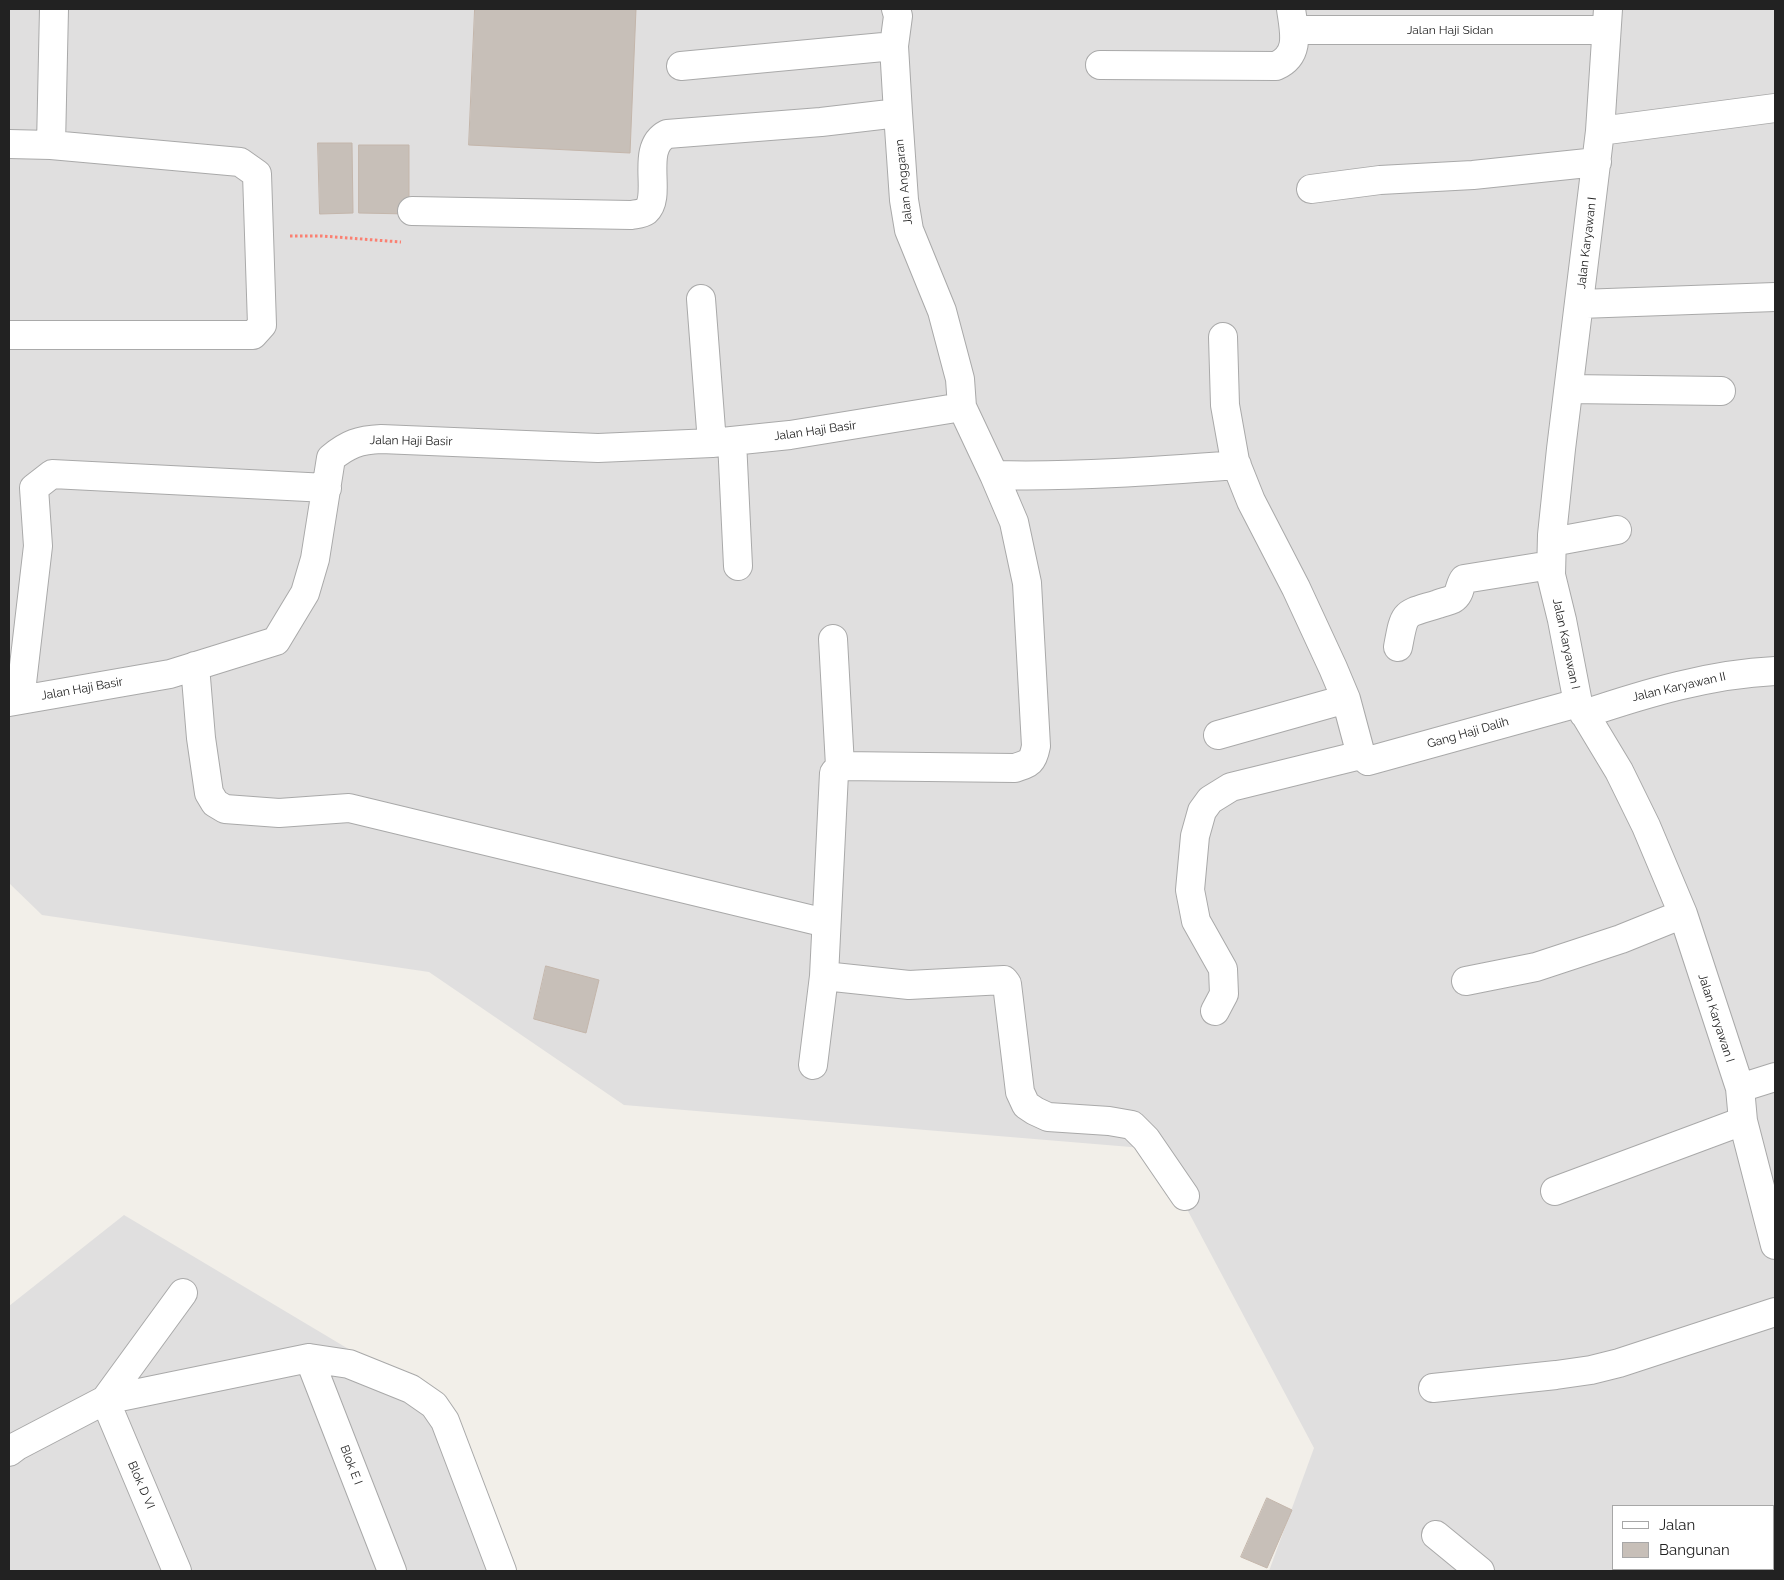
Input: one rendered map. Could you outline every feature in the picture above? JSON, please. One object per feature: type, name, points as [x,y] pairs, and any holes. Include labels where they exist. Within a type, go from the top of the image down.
[{"type":"street","points":[[51,145],[54,9]]},
{"type":"street","name":"Jalan Anggaran","points":[[896,9],[898,16],[894,46],[904,200],[909,230],[942,310],[960,379],[962,407]]},
{"type":"street","name":"Jalan Haji Sidan","points":[[1293,20],[1607,19]]},
{"type":"street","name":"Jalan Karyawan I","points":[[1607,19],[1597,162],[1561,450],[1551,576],[1581,709],[1619,771],[1642,818],[1683,914],[1740,1088],[1743,1121],[1770,1202],[1775,1245]]},
{"type":"street","points":[[1100,65],[1276,66],[1284,62],[1293,50],[1293,20]]},
{"type":"street","points":[[681,66],[894,46]]},
{"type":"street","points":[[1600,131],[1775,108]]},
{"type":"street","points":[[412,211],[631,215],[644,212],[651,205],[654,148],[658,138],[667,134],[821,122],[898,113]]},
{"type":"street","points":[[9,144],[51,145],[240,162],[257,174],[262,325],[253,334],[9,335]]},
{"type":"street","points":[[1311,189],[1380,180],[1472,175],[1597,162]]},
{"type":"street","points":[[1580,304],[1775,297]]},
{"type":"street","points":[[701,299],[738,566]]},
{"type":"street","points":[[1216,1011],[1224,994],[1223,969],[1196,921],[1190,890],[1194,836],[1202,811],[1210,800],[1231,787],[1361,755],[1346,699],[1333,668],[1296,588],[1250,501],[1237,465],[1225,405],[1222,337]]},
{"type":"street","points":[[1569,389],[1721,391]]},
{"type":"street","points":[[840,766],[1016,768],[1026,764],[1033,758],[1036,746],[1027,583],[1014,522],[962,407]]},
{"type":"street","name":"Jalan Haji Basir","points":[[14,701],[170,674],[274,643],[278,640],[305,593],[315,559],[331,458],[342,448],[362,440],[381,439],[598,448],[722,442],[790,436],[962,407]]},
{"type":"street","points":[[994,475],[1038,476],[1123,473],[1237,465]]},
{"type":"street","points":[[14,701],[38,546],[34,488],[52,474],[327,488]]},
{"type":"street","points":[[1398,647],[1404,620],[1409,613],[1453,599],[1459,592],[1460,584],[1464,579],[1552,553],[1617,530]]},
{"type":"street","points":[[813,1066],[824,976],[834,773],[840,766],[833,639]]},
{"type":"street","points":[[195,666],[201,738],[209,793],[215,803],[225,809],[279,814],[349,808],[826,922]]},
{"type":"street","name":"Jalan Karyawan II","points":[[1581,709],[1721,676],[1775,671]]},
{"type":"street","points":[[1218,735],[1346,699]]},
{"type":"street","name":"Gang Haji Dalih","points":[[1361,755],[1368,761],[1581,709]]},
{"type":"street","points":[[1466,981],[1536,967],[1622,939],[1683,914]]},
{"type":"street","points":[[824,976],[909,985],[1004,980],[1007,984],[1020,1092],[1026,1105],[1035,1112],[1048,1117],[1109,1121],[1132,1125],[1146,1139],[1185,1196]]},
{"type":"street","points":[[1740,1088],[1775,1077]]},
{"type":"street","points":[[1555,1191],[1743,1121]]},
{"type":"street","points":[[105,1400],[183,1293]]},
{"type":"street","points":[[1433,1388],[1591,1370],[1619,1363],[1775,1312]]},
{"type":"street","points":[[9,1452],[105,1400],[309,1358],[349,1364],[411,1389],[434,1405],[445,1421],[502,1571]]},
{"type":"street","name":"Blok E I","points":[[309,1358],[392,1571]]},
{"type":"street","name":"Blok D VI","points":[[105,1400],[177,1571]]},
{"type":"street","points":[[1436,1535],[1480,1571]]},
{"type":"path","points":[[322,236],[406,243]]},
{"type":"shaded area","points":[[9,9],[1775,9],[1775,1571],[1269,1571],[1314,1448],[1155,1149],[624,1105],[429,972],[42,915],[9,883]]},
{"type":"shaded area","points":[[124,1215],[439,1403],[496,1571],[9,1571],[9,1306]]},
{"type":"building","points":[[475,9],[636,9],[630,153],[469,145]]},
{"type":"building","points":[[318,143],[352,143],[353,213],[320,214]]},
{"type":"building","points":[[359,145],[409,145],[409,214],[359,213]]},
{"type":"building","points":[[546,966],[599,980],[586,1033],[534,1019]]},
{"type":"building","points":[[1267,1498],[1292,1510],[1267,1568],[1241,1557]]}]
